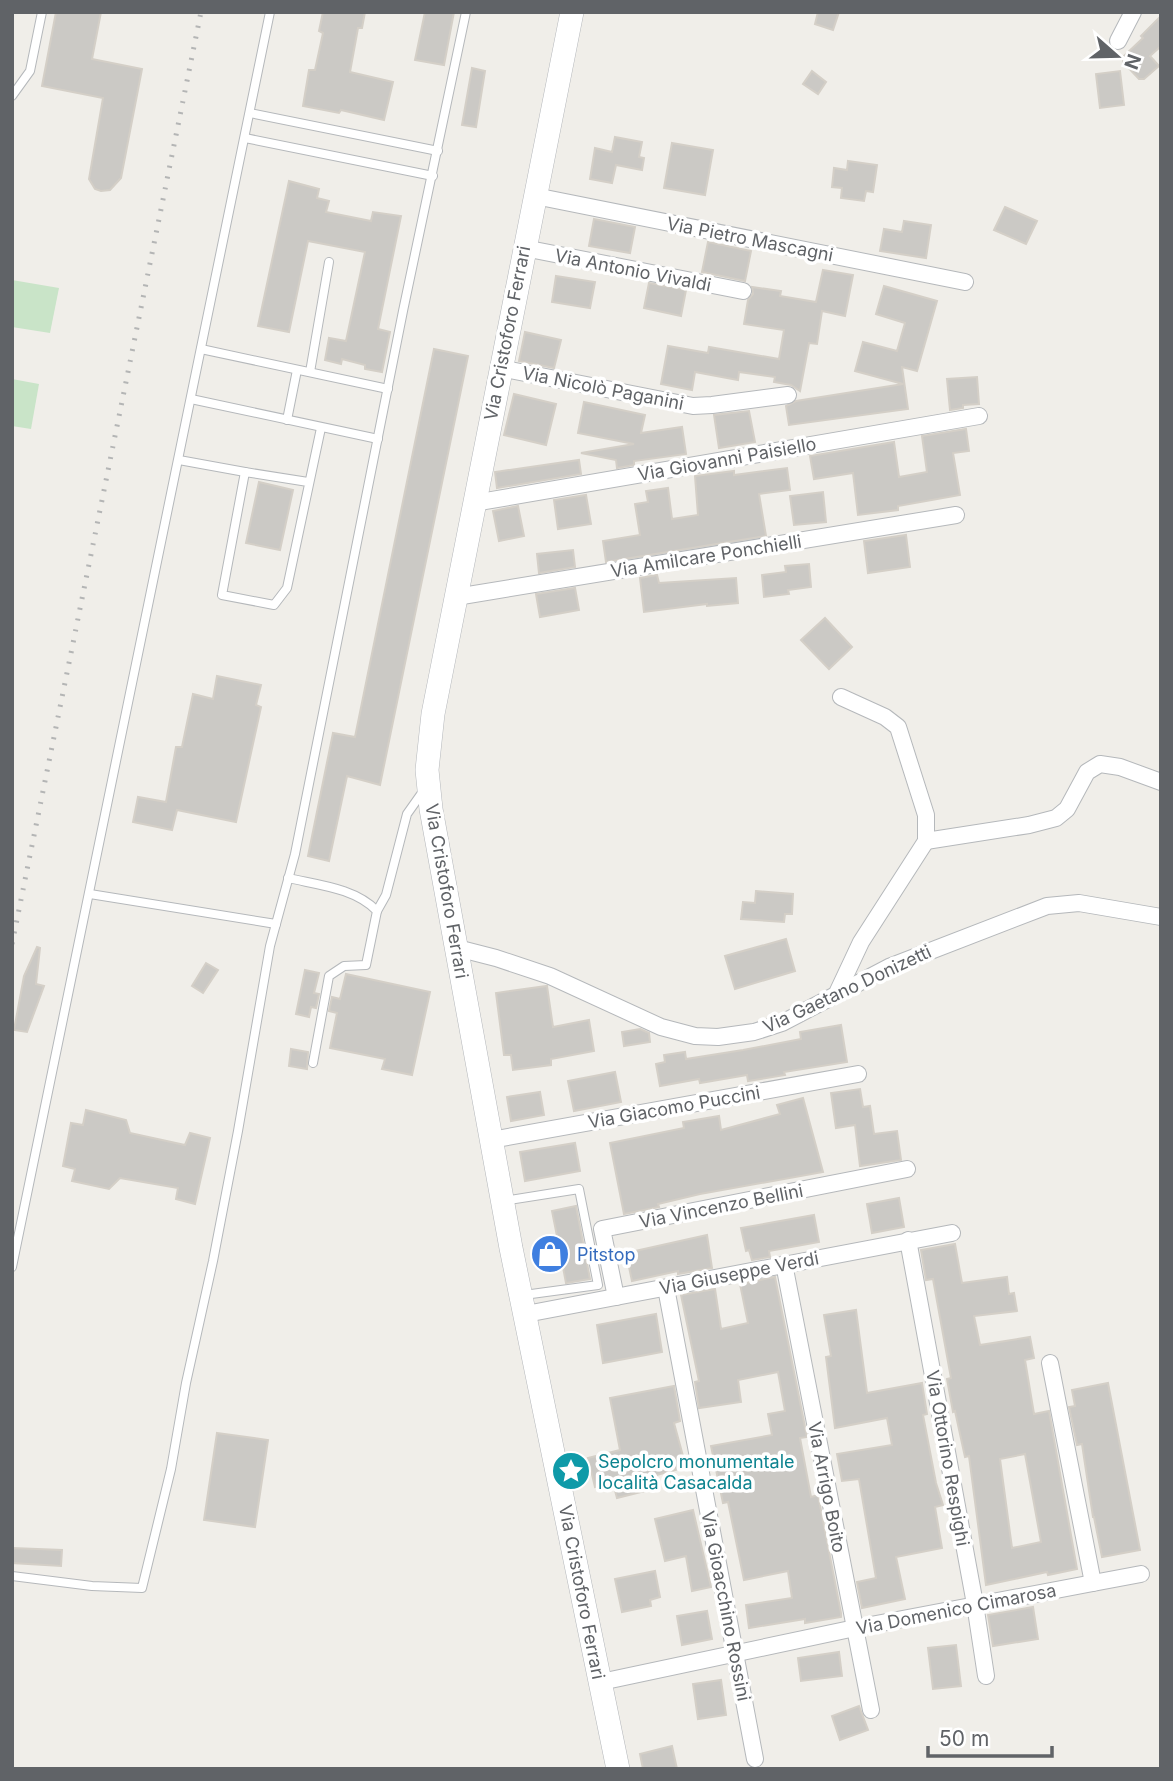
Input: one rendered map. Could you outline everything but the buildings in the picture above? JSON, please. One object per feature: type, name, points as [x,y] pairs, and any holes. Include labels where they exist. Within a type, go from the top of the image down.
[{"type":"main road","name":"Via Cristoforo Ferrari","points":[[572,12],[429,736],[428,785],[491,1140],[618,1769]]},
{"type":"street","points":[[1118,41],[1133,12]]},
{"type":"street","name":"Via Pietro Mascagni","points":[[534,196],[965,282]]},
{"type":"street","name":"Via Antonio Vivaldi","points":[[524,248],[743,291]]},
{"type":"street","name":"Via Nicolò Paganini","points":[[500,368],[694,406],[788,395]]},
{"type":"street","name":"Via Giovanni Paisiello","points":[[474,503],[979,416]]},
{"type":"street","name":"Via Amilcare Ponchielli","points":[[456,597],[956,515]]},
{"type":"street","points":[[838,991],[863,938],[926,841],[926,815],[898,727],[885,717],[841,697]]},
{"type":"street","points":[[926,841],[1029,825],[1056,818],[1067,809],[1084,775],[1100,764],[1120,767],[1161,782]]},
{"type":"street","name":"Via Gaetano Donizetti","points":[[457,948],[539,972],[590,993],[644,1021],[695,1036],[733,1036],[790,1019],[838,991],[899,963],[1047,906],[1079,903],[1161,917]]},
{"type":"street","name":"Via Giacomo Puccini","points":[[491,1140],[858,1074]]},
{"type":"street","name":"Via Vincenzo Bellini","points":[[616,1297],[602,1229],[907,1169]]},
{"type":"street","name":"Via Giuseppe Verdi","points":[[523,1305],[616,1297],[952,1233]]},
{"type":"street","name":"Via Ottorino Respighi","points":[[908,1240],[986,1676]]},
{"type":"street","name":"Via Arrigo Boito","points":[[784,1264],[871,1710]]},
{"type":"street","name":"Via Gioacchino Rossini","points":[[666,1288],[755,1759]]},
{"type":"street","points":[[1050,1363],[1093,1583]]},
{"type":"street","name":"Via Domenico Cimarosa","points":[[601,1682],[855,1628],[1141,1574]]},
{"type":"lane","points":[[12,96],[30,71],[42,12]]},
{"type":"lane","points":[[12,1267],[270,12]]},
{"type":"lane","points":[[12,1576],[92,1586],[142,1588],[171,1469],[276,924],[295,854],[466,12]]},
{"type":"lane","points":[[250,113],[438,151]]},
{"type":"lane","points":[[245,138],[433,176]]},
{"type":"lane","points":[[310,372],[329,262]]},
{"type":"lane","points":[[201,349],[388,389]]},
{"type":"lane","points":[[287,419],[297,370]]},
{"type":"lane","points":[[191,399],[378,439]]},
{"type":"lane","points":[[245,472],[222,595],[274,605],[287,588],[321,428]]},
{"type":"lane","points":[[179,460],[308,482]]},
{"type":"lane","points":[[313,1063],[329,976],[344,966],[366,965],[377,911],[386,895],[407,814],[428,785]]},
{"type":"lane","points":[[288,878],[332,888],[366,900],[377,911]]},
{"type":"lane","points":[[90,894],[276,924]]},
{"type":"lane","points":[[503,1201],[579,1189],[598,1285],[523,1305]]},
{"type":"green space","points":[[12,280],[59,288],[50,333],[12,327]]},
{"type":"green space","points":[[12,379],[39,384],[31,429],[12,426]]},
{"type":"railway","points":[[12,944],[201,12]]},
{"type":"place","name":"Pitstop","points":[[550,1254]]},
{"type":"place","name":"Sepolcro monumentale località Casacalda","points":[[571,1471]]}]
